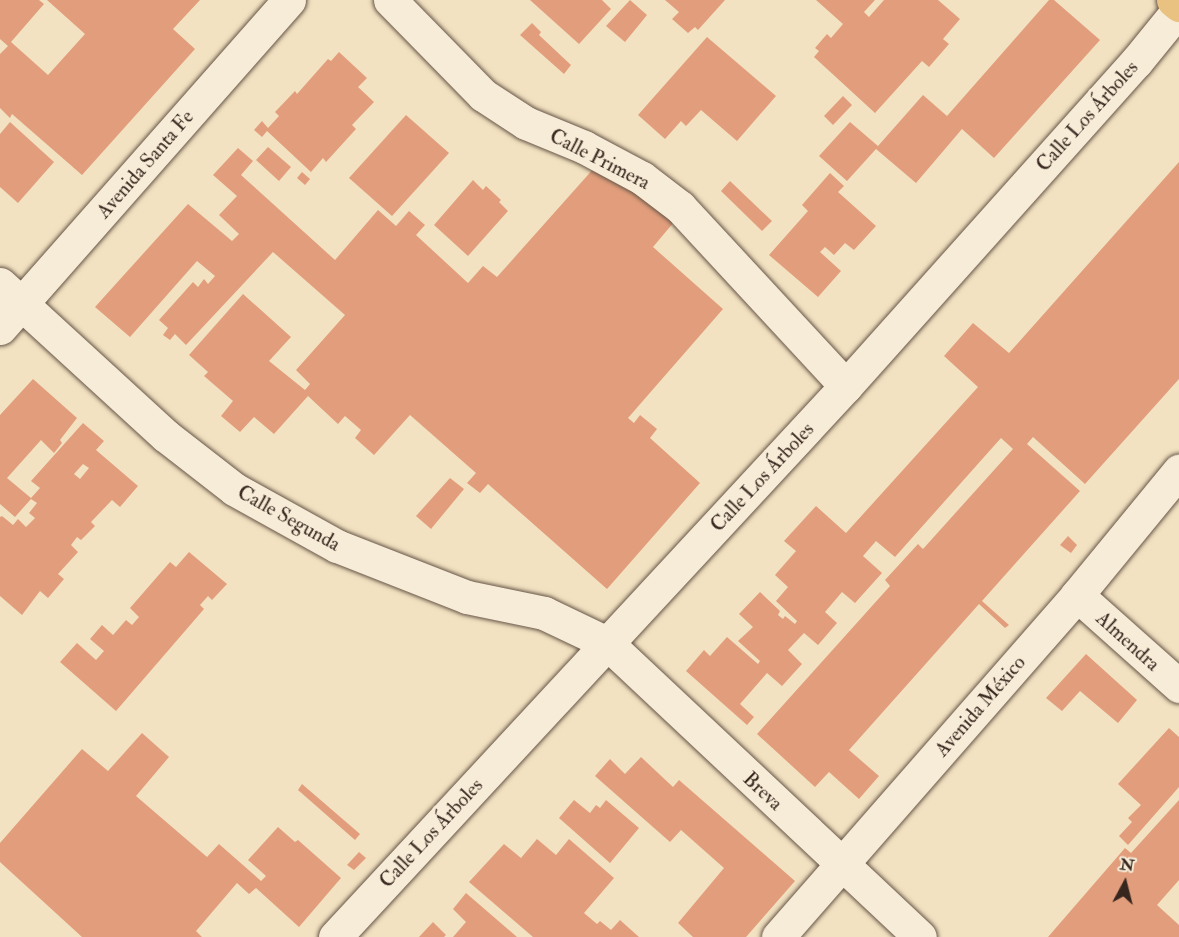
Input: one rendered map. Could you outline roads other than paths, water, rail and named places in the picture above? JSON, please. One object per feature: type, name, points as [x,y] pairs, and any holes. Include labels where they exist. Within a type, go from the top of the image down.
[{"type":"main road","points":[[1173,0],[1179,7]]},
{"type":"street","name":"Avenida Santa Fe","points":[[0,328],[11,294],[289,0]]},
{"type":"street","name":"Calle Primera","points":[[390,0],[483,95],[526,123],[584,147],[642,177],[681,207],[846,386]]},
{"type":"street","name":"Calle Los Árboles","points":[[335,937],[846,386],[1136,62],[1179,7]]},
{"type":"street","name":"Calle Segunda","points":[[11,294],[166,436],[234,489],[337,546],[467,597],[544,612],[607,643]]},
{"type":"street","name":"Avenida México","points":[[778,937],[1077,596],[1179,471]]},
{"type":"street","name":"Almendra","points":[[1077,596],[1179,686]]},
{"type":"street","name":"Breva","points":[[607,643],[840,865],[920,937]]}]
